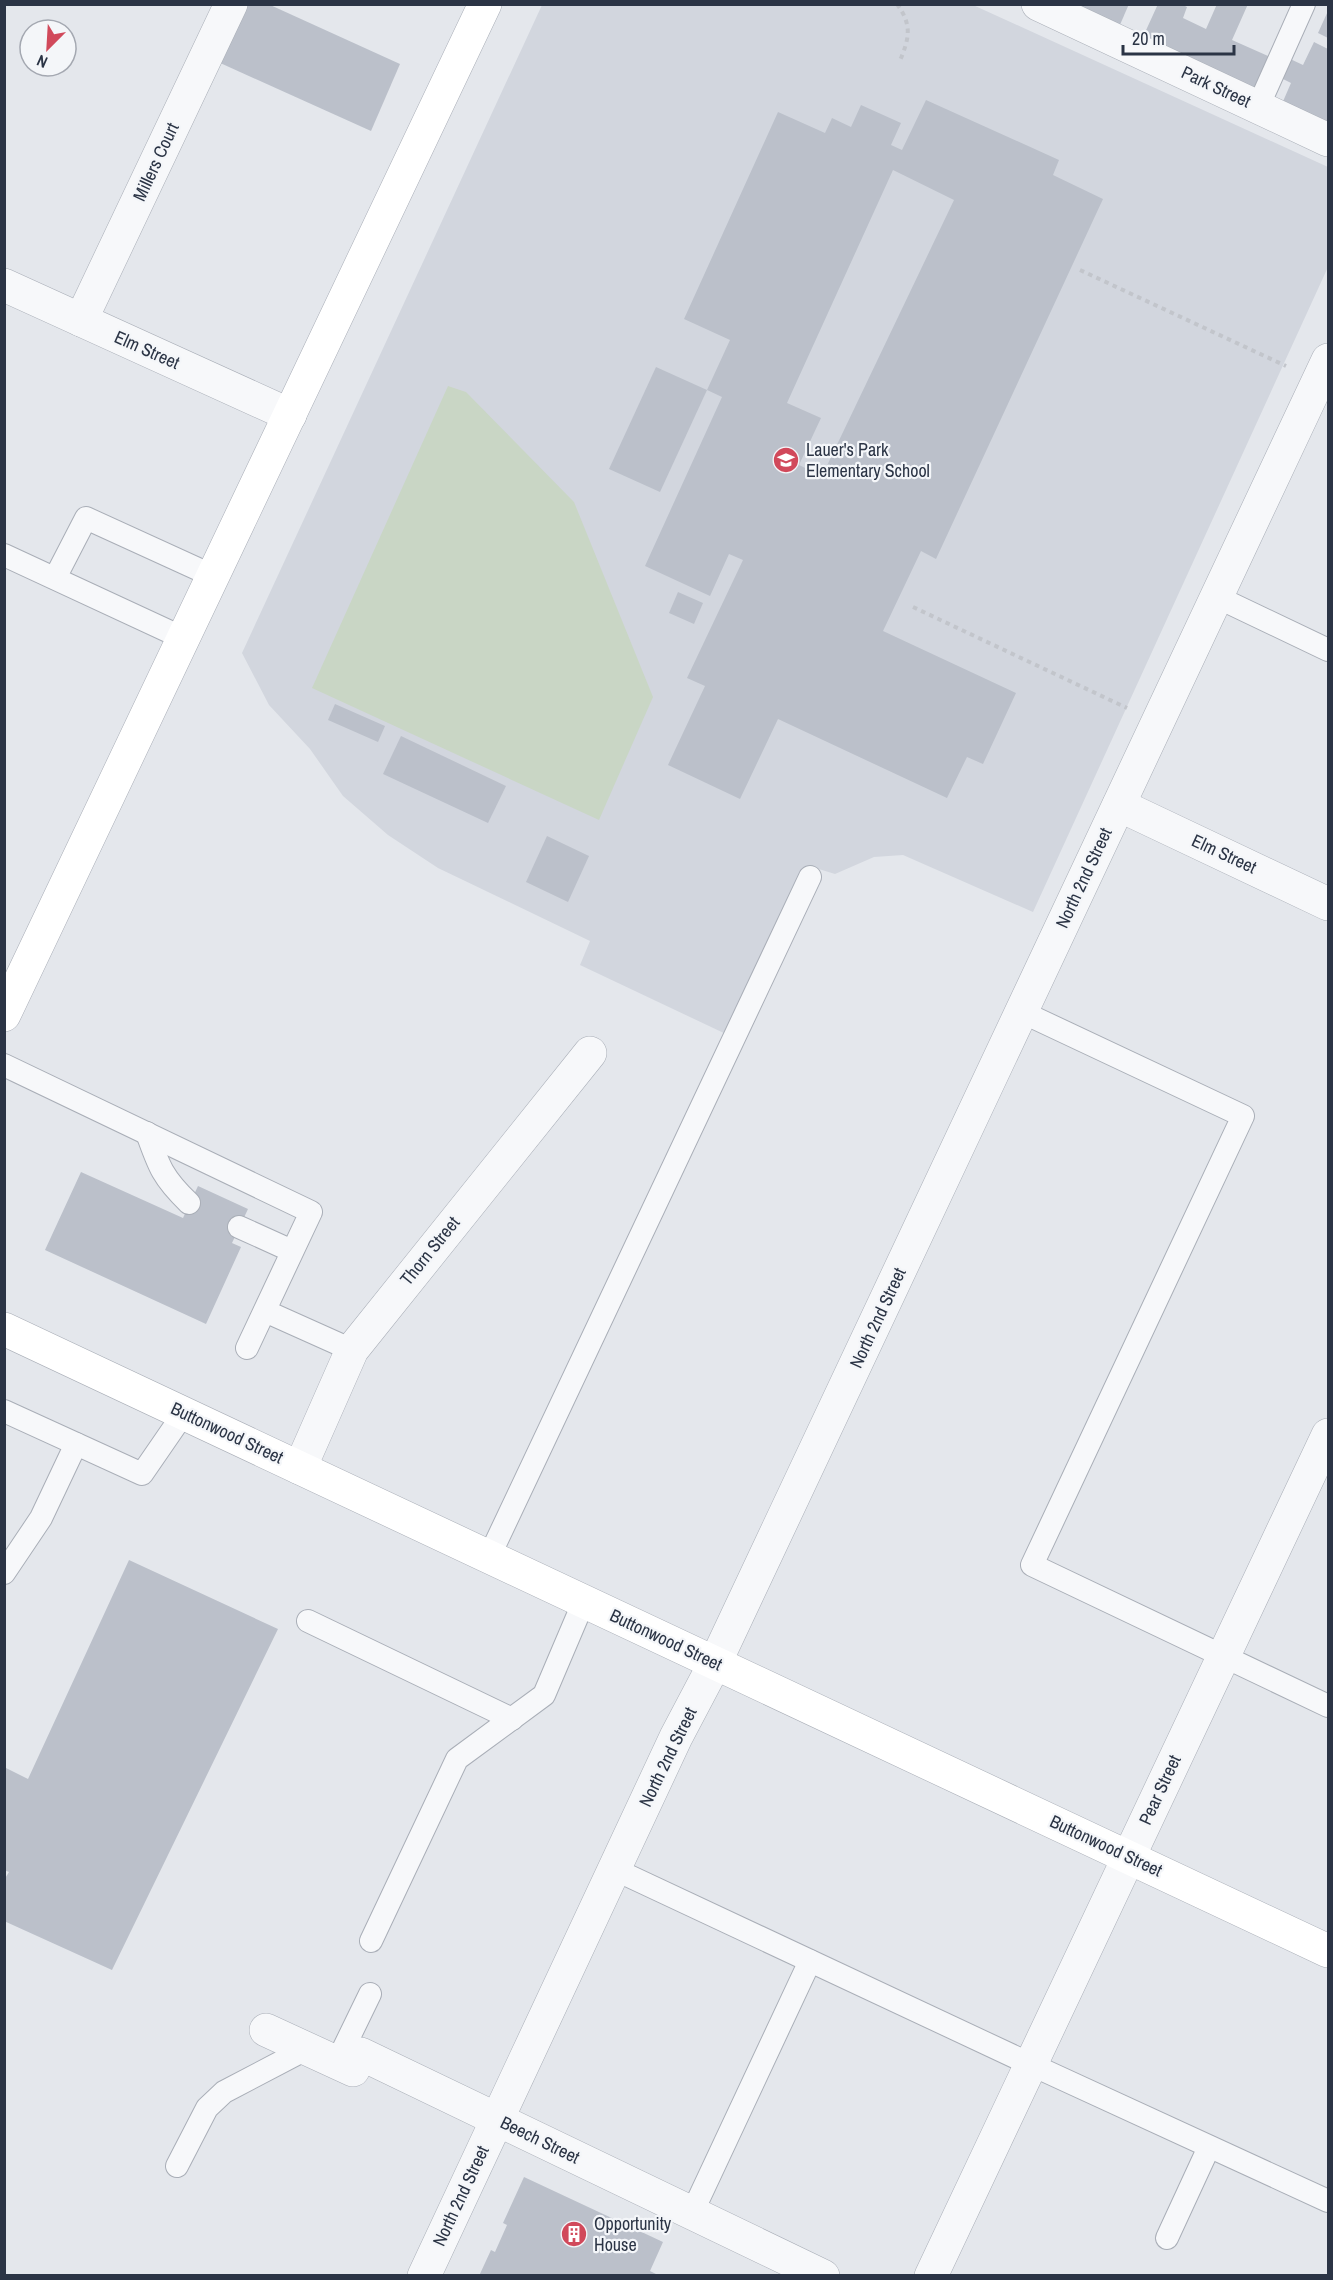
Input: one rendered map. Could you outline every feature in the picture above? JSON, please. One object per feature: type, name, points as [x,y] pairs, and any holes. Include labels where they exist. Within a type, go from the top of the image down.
[{"type":"street","name":"Millers Court","points":[[81,320],[231,4]]},
{"type":"street","points":[[4,1015],[485,4]]},
{"type":"street","name":"Park Street","points":[[1038,4],[1329,140]]},
{"type":"street","name":"Elm Street","points":[[4,285],[290,415]]},
{"type":"street","name":"North 2nd Street","points":[[424,2276],[676,1737],[715,1663],[1329,360]]},
{"type":"street","name":"Elm Street","points":[[1119,805],[1329,904]]},
{"type":"street","name":"Thorn Street","points":[[300,1468],[352,1350],[590,1053]]},
{"type":"street","name":"Buttonwood Street","points":[[6,1334],[184,1413],[1129,1857],[1327,1945]]},
{"type":"street","name":"Pear Street","points":[[931,2276],[1329,1435]]},
{"type":"street","points":[[266,2030],[337,2062]]},
{"type":"street","name":"Beech Street","points":[[337,2062],[353,2070],[361,2054],[823,2276]]},
{"type":"lane","points":[[1258,107],[1304,4]]},
{"type":"lane","points":[[55,578],[86,518],[213,576]]},
{"type":"lane","points":[[4,555],[183,638]]},
{"type":"lane","points":[[1217,597],[1329,650]]},
{"type":"lane","points":[[489,1557],[810,877]]},
{"type":"lane","points":[[1022,1012],[1243,1116],[1032,1565],[1329,1706]]},
{"type":"lane","points":[[4,1065],[311,1212],[247,1348]]},
{"type":"lane","points":[[147,1133],[158,1165],[169,1184],[189,1203]]},
{"type":"lane","points":[[240,1227],[292,1251]]},
{"type":"lane","points":[[264,1311],[352,1350]]},
{"type":"lane","points":[[4,1411],[142,1474],[184,1413]]},
{"type":"lane","points":[[4,1573],[41,1518],[76,1443]]},
{"type":"lane","points":[[371,1941],[457,1760],[544,1695],[584,1601]]},
{"type":"lane","points":[[308,1621],[512,1719]]},
{"type":"lane","points":[[614,1869],[1329,2201]]},
{"type":"lane","points":[[692,2213],[810,1961]]},
{"type":"lane","points":[[337,2062],[370,1994]]},
{"type":"lane","points":[[177,2166],[207,2108],[224,2092],[306,2049]]},
{"type":"lane","points":[[1167,2238],[1209,2147]]},
{"type":"path","points":[[897,4],[907,17],[908,43],[899,63]]},
{"type":"path","points":[[1080,270],[1291,368]]},
{"type":"path","points":[[913,607],[1136,712]]},
{"type":"shaded area","name":"Lauer's Park Elementary School","points":[[542,5],[973,5],[1328,167],[1328,267],[1033,912],[903,855],[874,857],[835,874],[809,866],[728,1035],[580,965],[590,941],[438,868],[388,835],[343,796],[310,749],[269,705],[242,653]]},
{"type":"green space","points":[[448,386],[466,392],[574,502],[653,697],[599,820],[312,688]]},
{"type":"building","points":[[244,4],[268,4],[400,64],[371,131],[218,62]]},
{"type":"building","points":[[1070,4],[1129,4],[1119,27]]},
{"type":"building","points":[[1158,4],[1181,4],[1187,7],[1183,18],[1206,29],[1217,4],[1248,4],[1232,40],[1275,59],[1260,92],[1142,39]]},
{"type":"building","points":[[1328,11],[1328,38],[1318,33]]},
{"type":"building","points":[[1314,42],[1328,49],[1328,128],[1281,106],[1291,83],[1277,76],[1286,57],[1303,65]]},
{"type":"building","points":[[926,100],[1059,160],[1053,175],[1103,199],[936,559],[921,551],[883,631],[1016,693],[983,764],[967,757],[947,798],[778,719],[740,799],[668,765],[705,686],[687,678],[743,560],[729,554],[710,596],[645,566],[722,397],[707,390],[730,340],[684,319],[778,112],[825,133],[832,118],[851,127],[861,105],[901,123],[891,145],[902,150]],"holes":[[[893,170],[954,200],[822,476],[799,465],[821,418],[787,403]]]},
{"type":"building","points":[[656,367],[707,390],[660,492],[609,469]]},
{"type":"building","points":[[678,592],[703,603],[694,624],[669,613]]},
{"type":"building","points":[[335,704],[385,726],[378,742],[328,720]]},
{"type":"building","points":[[401,736],[506,786],[488,823],[383,774]]},
{"type":"building","points":[[547,836],[589,856],[568,902],[526,882]]},
{"type":"building","points":[[81,1172],[183,1218],[198,1186],[248,1209],[232,1243],[241,1247],[206,1324],[45,1250]]},
{"type":"building","points":[[129,1560],[278,1629],[112,1970],[4,1921],[4,1880],[9,1872],[4,1870],[4,1767],[28,1779]]},
{"type":"building","name":"Opportunity House","points":[[524,2177],[663,2242],[650,2271],[660,2276],[479,2276],[491,2250],[495,2252],[507,2225],[503,2223]]},
{"type":"place","name":"Lauer's Park Elementary School","points":[[786,460]]},
{"type":"place","name":"Opportunity House","points":[[574,2234]]}]
